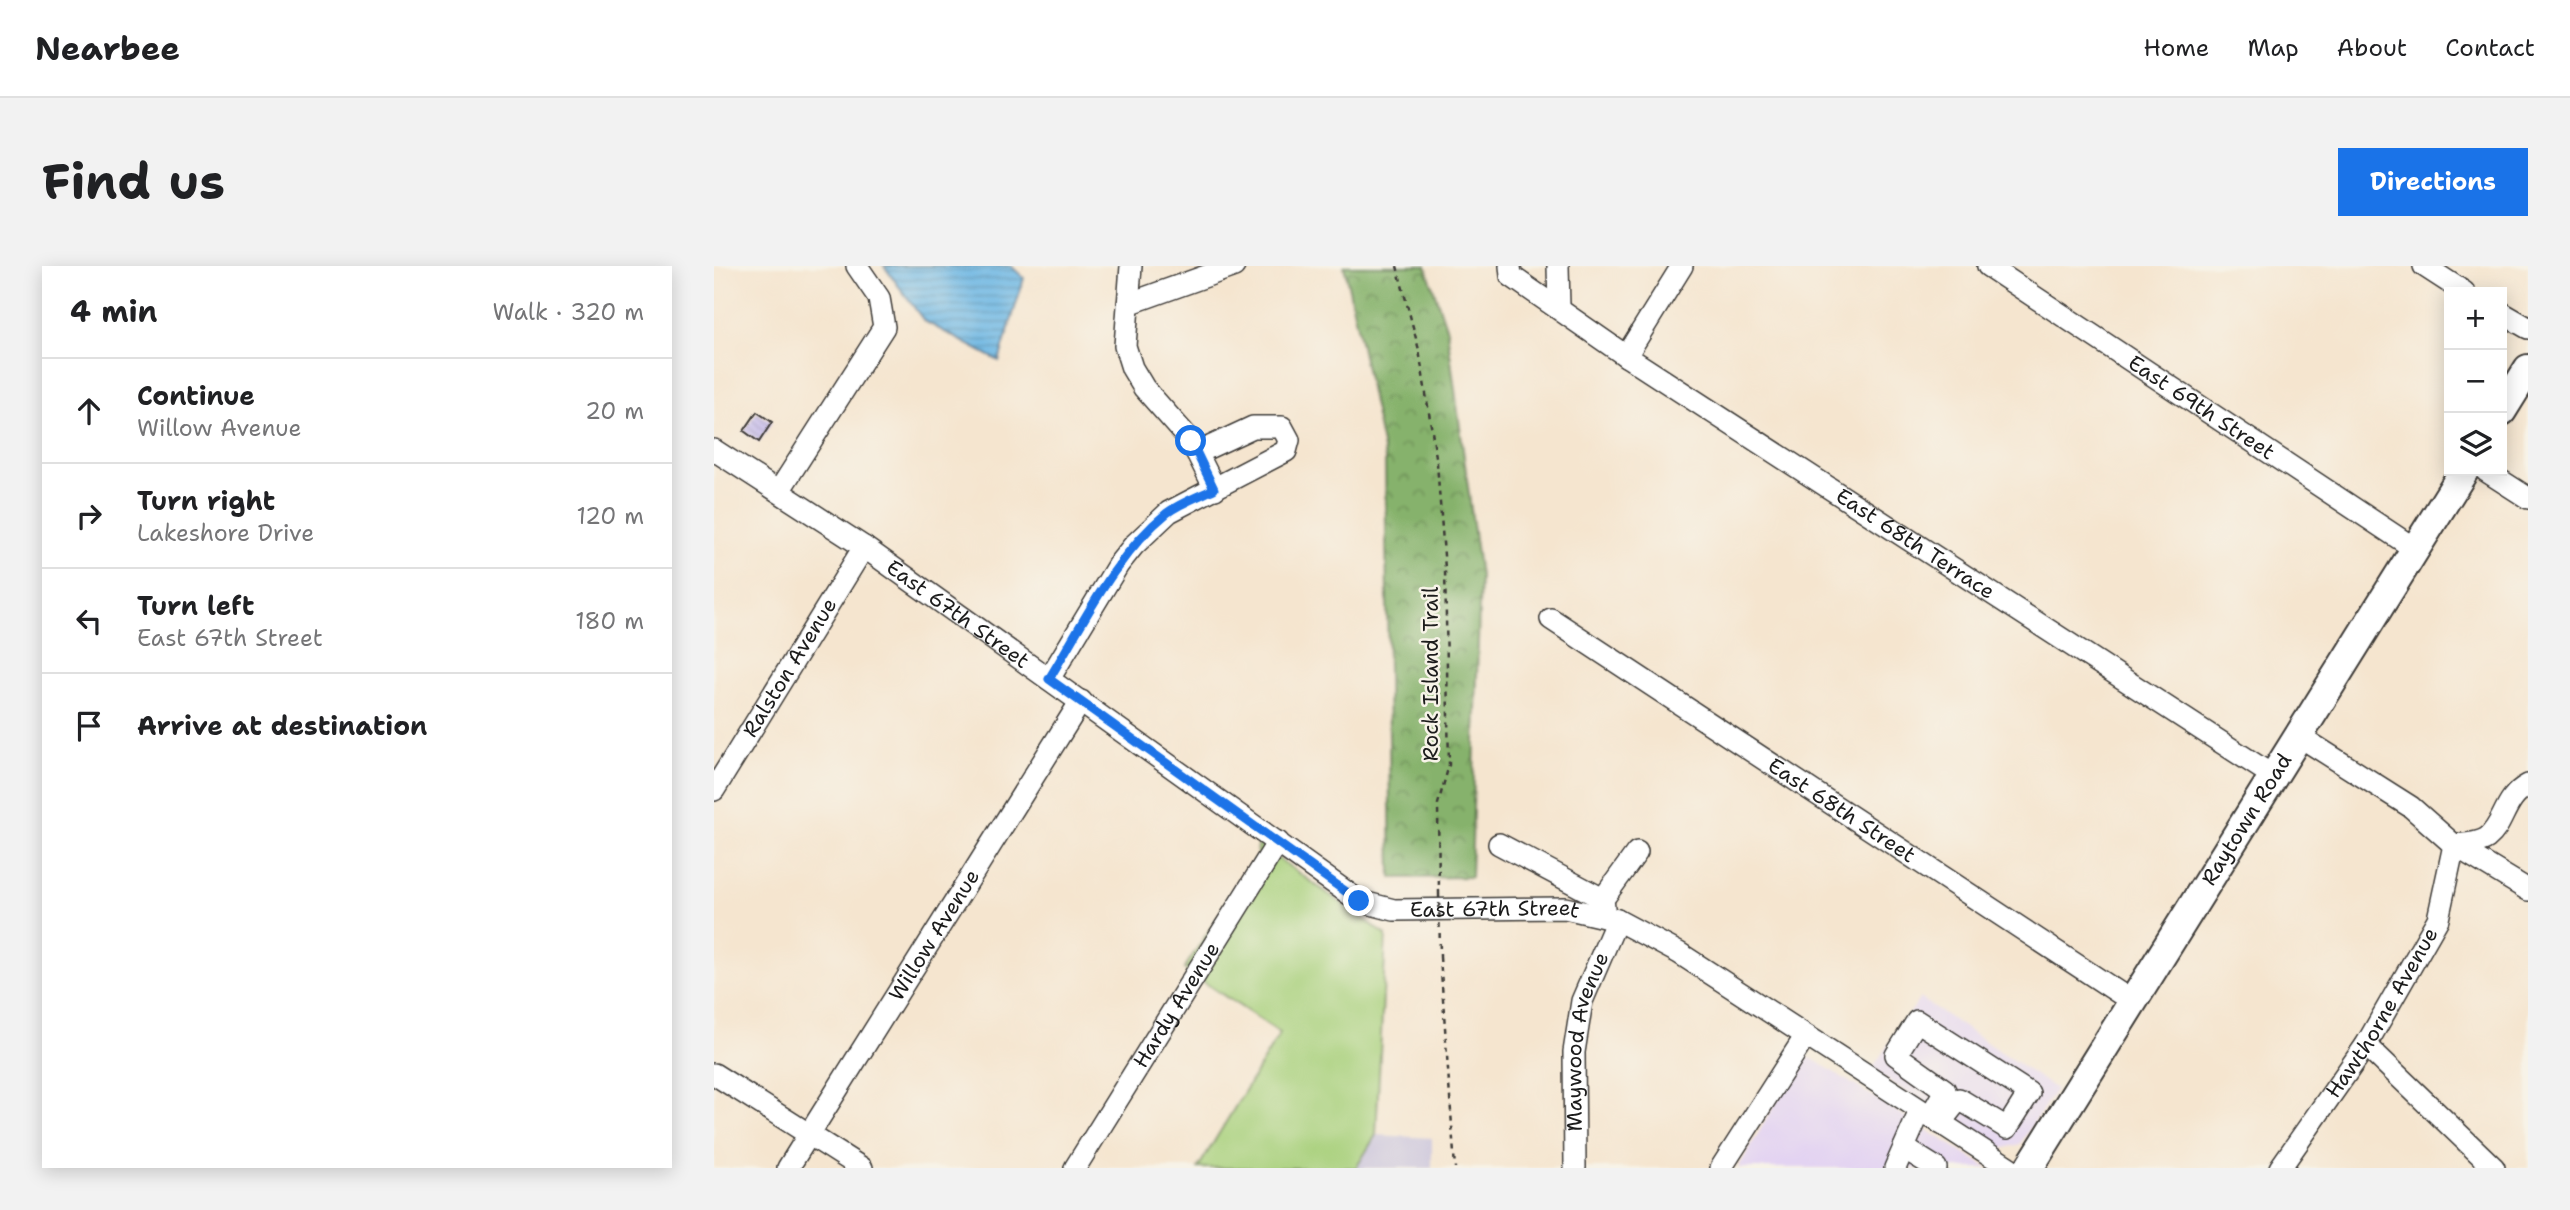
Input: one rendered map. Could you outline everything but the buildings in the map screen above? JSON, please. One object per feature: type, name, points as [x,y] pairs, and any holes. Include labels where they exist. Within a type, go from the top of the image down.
[{"type":"main road","points":[[2507,403],[2528,369]]},
{"type":"main road","name":"Raytown Road","points":[[2029,1168],[2461,476]]},
{"type":"street","points":[[779,491],[884,327],[878,298],[857,266]]},
{"type":"street","points":[[1131,266],[1125,346],[1132,368],[1144,388],[1191,441],[1214,489]]},
{"type":"street","points":[[1128,304],[1234,266]]},
{"type":"street","name":"East 68th Terrace","points":[[1510,266],[1511,276],[1532,293],[1559,307],[1626,356],[2273,776]]},
{"type":"street","points":[[1558,266],[1559,307]]},
{"type":"street","points":[[1626,356],[1682,266]]},
{"type":"street","name":"East 69th Street","points":[[1988,266],[2415,549]]},
{"type":"street","points":[[2424,266],[2456,287]]},
{"type":"street","points":[[2507,316],[2528,328]]},
{"type":"street","points":[[1049,679],[1118,565],[1134,545],[1168,512],[1286,451],[1288,435],[1276,425],[1253,426],[1197,453]]},
{"type":"street","name":"East 67th Street","points":[[714,450],[864,547],[1359,901],[1394,910],[1565,908],[1609,912],[1679,953],[2010,1168]]},
{"type":"street","points":[[2494,476],[2528,498]]},
{"type":"street","name":"Ralston Avenue","points":[[714,790],[864,547]]},
{"type":"street","name":"East 68th Street","points":[[1551,619],[2133,1002]]},
{"type":"street","name":"Willow Avenue","points":[[788,1168],[1081,701]]},
{"type":"street","points":[[2299,736],[2411,807],[2454,845],[2528,890]]},
{"type":"street","points":[[2454,845],[2478,842],[2488,837],[2510,799],[2528,785]]},
{"type":"street","name":"Hardy Avenue","points":[[1075,1168],[1278,842]]},
{"type":"street","points":[[1499,844],[1609,912]]},
{"type":"street","name":"Hawthorne Avenue","points":[[2280,1168],[2366,1045],[2438,919],[2454,845]]},
{"type":"street","name":"Maywood Avenue","points":[[1575,1168],[1574,1052],[1582,1001],[1609,912],[1637,852]]},
{"type":"street","points":[[1895,1168],[1904,1148],[1930,1117],[1945,1090],[1896,1055],[1917,1021],[2029,1093],[2007,1128],[1959,1099],[1930,1117]]},
{"type":"street","points":[[1721,1168],[1805,1037]]},
{"type":"street","points":[[2366,1045],[2494,1168]]},
{"type":"street","points":[[714,1074],[862,1168]]},
{"type":"street","points":[[1904,1148],[1936,1168]]},
{"type":"path","name":"Rock Island Trail","points":[[1397,266],[1425,388],[1437,463],[1445,569],[1449,765],[1438,804],[1440,957],[1455,1168]]},
{"type":"shaded area","points":[[1920,998],[2056,1089],[2020,1144],[2001,1149],[1994,1146],[1871,1070]]},
{"type":"shaded area","points":[[1811,1058],[1988,1168],[1738,1168],[1801,1060]]},
{"type":"shaded area","points":[[1376,1135],[1432,1138],[1432,1168],[1357,1168]]},
{"type":"green space","points":[[1344,266],[1426,266],[1447,330],[1480,576],[1471,877],[1391,878],[1385,459]]},
{"type":"green space","points":[[1258,844],[1386,935],[1376,1135],[1356,1168],[1198,1168],[1280,1033],[1184,969],[1257,856]]},
{"type":"water","points":[[884,266],[1011,266],[1024,278],[999,361],[924,321]]},
{"type":"route","points":[[1191,441],[1214,489],[1168,512],[1134,545],[1118,565],[1049,679],[1359,901]]}]
